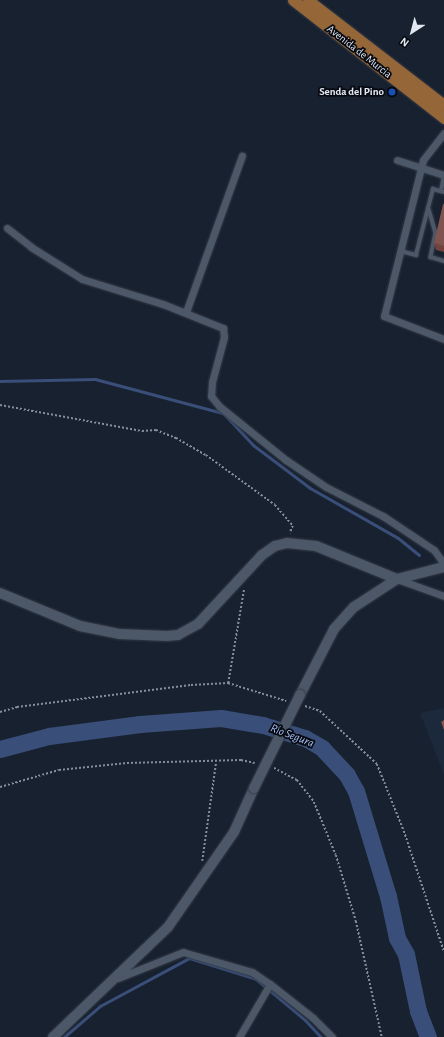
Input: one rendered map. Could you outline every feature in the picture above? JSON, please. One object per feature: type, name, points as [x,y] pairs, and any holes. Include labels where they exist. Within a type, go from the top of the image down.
[{"type":"main road","name":"Avenida de Murcia","points":[[293,0],[378,60],[413,87],[444,118]]},
{"type":"main road","name":"Avenida de Murcia","points":[[308,0],[378,60]]},
{"type":"main road","name":"Avenida de Murcia","points":[[413,87],[444,105]]},
{"type":"main road","points":[[0,593],[80,626],[120,634],[167,636],[178,635],[198,624],[262,555],[274,546],[287,542],[316,546],[397,579]]},
{"type":"main road","points":[[53,1037],[117,978],[168,927],[206,875],[234,832],[254,788],[334,629],[354,607],[397,579],[444,567]]},
{"type":"street","points":[[444,132],[423,160],[420,169],[384,316],[444,339]]},
{"type":"street","points":[[186,312],[242,156]]},
{"type":"street","points":[[397,160],[420,169],[444,175]]},
{"type":"street","points":[[7,228],[31,247],[82,280],[186,312],[223,328],[224,337],[212,382],[211,396],[219,406],[286,460],[326,487],[383,516],[434,550],[444,564]]},
{"type":"street","points":[[397,579],[444,596]]},
{"type":"street","points":[[117,978],[183,952],[252,972],[270,984],[313,1018],[332,1037]]},
{"type":"street","points":[[239,1037],[270,984]]},
{"type":"lane","points":[[400,251],[416,255],[433,189],[442,192],[444,175]]},
{"type":"lane","points":[[428,208],[436,234],[431,257],[444,261]]},
{"type":"path","points":[[0,405],[142,431],[156,430],[176,438],[206,456],[275,505],[293,526],[287,542]]},
{"type":"path","points":[[228,683],[244,592],[244,574]]},
{"type":"path","points":[[0,712],[17,707],[191,685],[228,683],[292,702]]},
{"type":"path","points":[[299,700],[320,711],[377,764],[404,831],[444,951]]},
{"type":"path","points":[[206,875],[201,866],[216,762]]},
{"type":"shaded area","points":[[444,708],[444,775],[420,713]]},
{"type":"building","points":[[444,204],[444,246],[434,243]]},
{"type":"building","points":[[444,720],[444,730],[441,722]]},
{"type":"waterway","points":[[0,381],[95,379],[223,413],[253,445],[310,488],[398,538],[419,555]]},
{"type":"waterway","name":"Río Segura","points":[[0,749],[49,736],[140,724],[221,718],[263,725],[305,738],[322,748],[347,775],[356,791],[388,896],[397,938],[406,954],[418,1011],[428,1037]]},
{"type":"waterway","points":[[64,1037],[100,1006],[189,958],[256,979],[305,1020],[321,1037]]},
{"type":"place","name":"Senda del Pino","points":[[392,92]]}]
